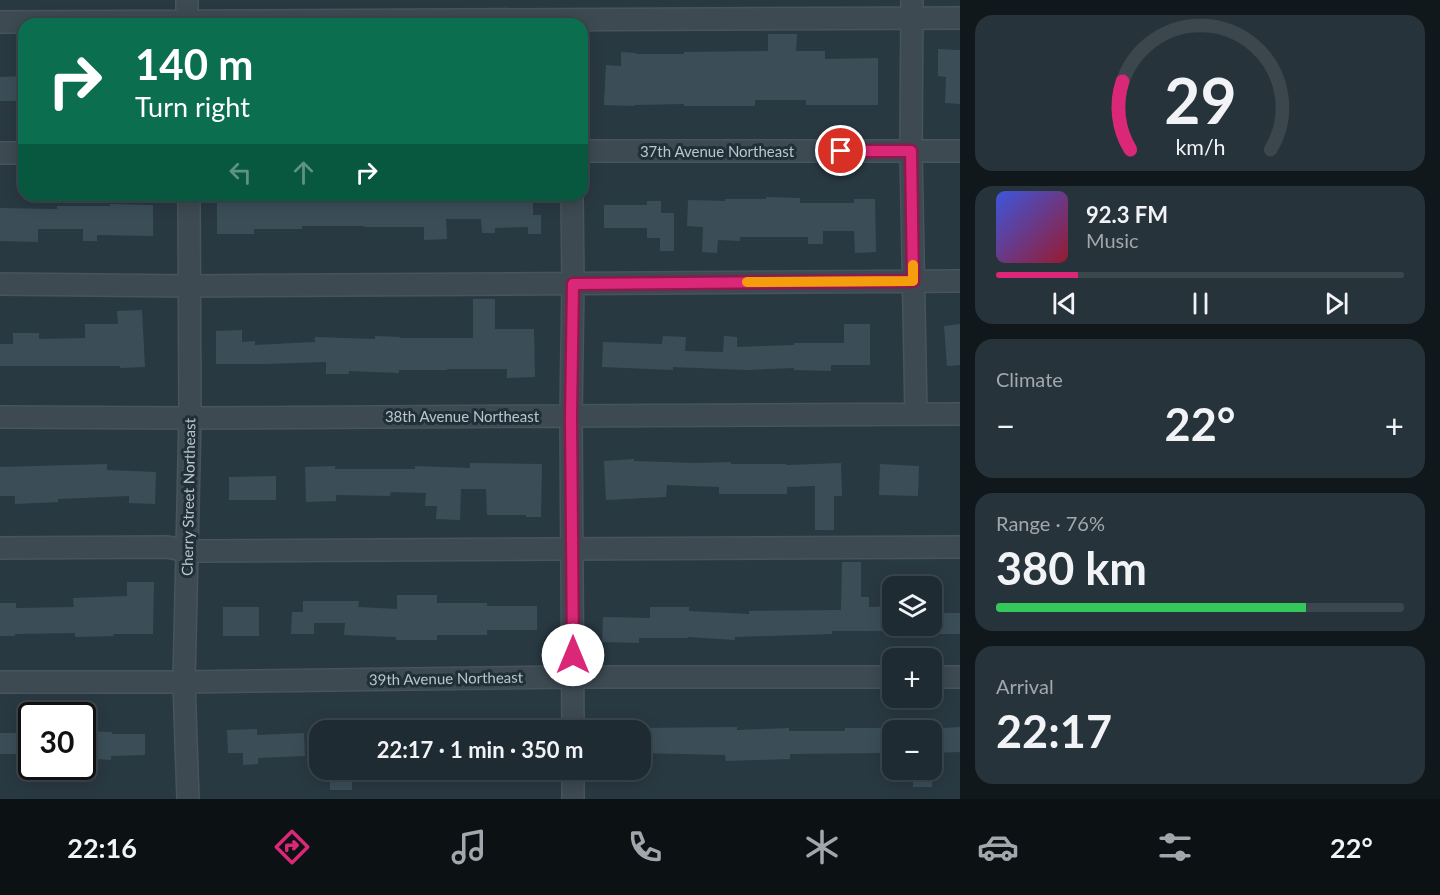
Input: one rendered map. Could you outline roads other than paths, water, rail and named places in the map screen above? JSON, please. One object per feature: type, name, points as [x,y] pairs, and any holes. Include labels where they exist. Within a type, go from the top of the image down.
[{"type":"street","points":[[912,9],[911,151],[916,414]]},
{"type":"street","points":[[107,18],[187,15],[570,15],[912,9],[960,18]]},
{"type":"street","points":[[0,22],[18,21]]},
{"type":"street","name":"37th Avenue Northeast","points":[[588,151],[960,151]]},
{"type":"street","points":[[0,153],[18,153]]},
{"type":"street","name":"Cherry Street Northeast","points":[[188,799],[184,682],[190,418],[189,201]]},
{"type":"street","points":[[572,201],[573,720]]},
{"type":"street","points":[[0,284],[189,286],[960,281]]},
{"type":"street","name":"38th Avenue Northeast","points":[[0,417],[960,414]]},
{"type":"street","points":[[0,548],[167,547],[187,550],[960,546]]},
{"type":"street","name":"39th Avenue Northeast","points":[[0,682],[882,677]]},
{"type":"street","points":[[942,677],[960,677]]},
{"type":"street","points":[[573,780],[573,799]]}]
